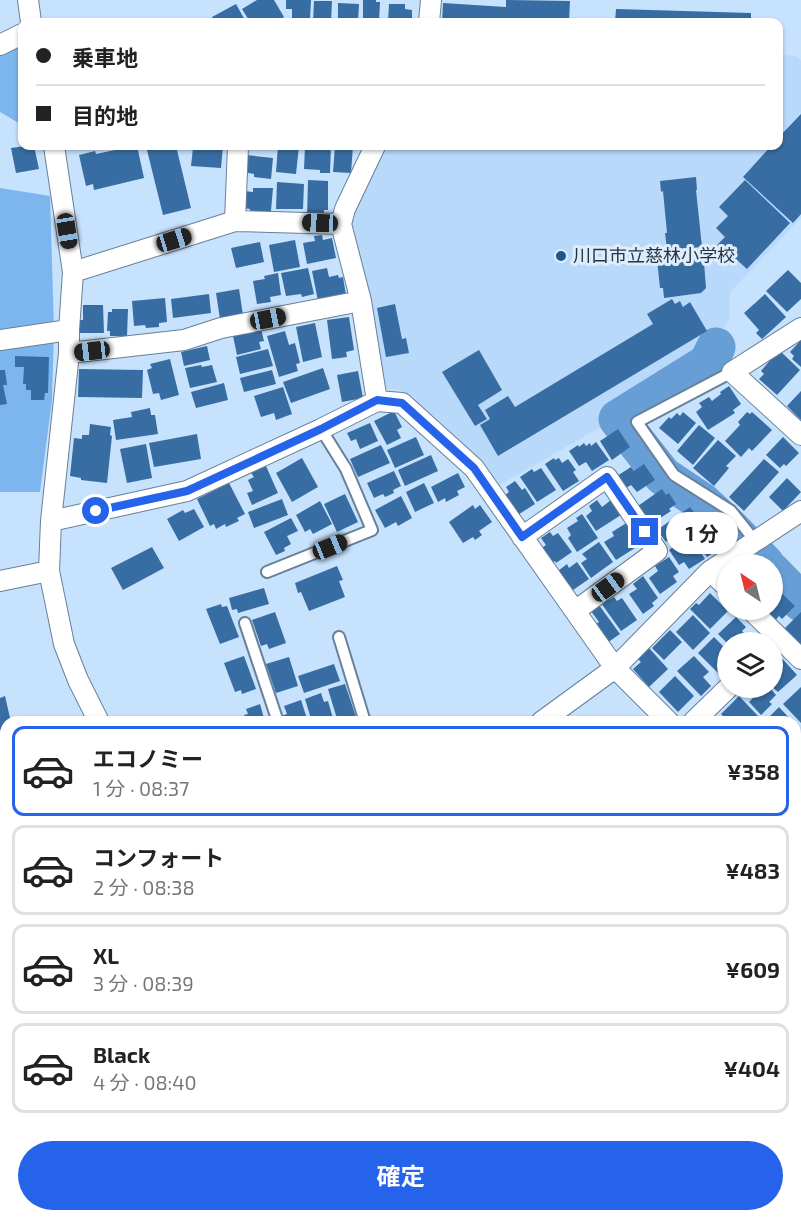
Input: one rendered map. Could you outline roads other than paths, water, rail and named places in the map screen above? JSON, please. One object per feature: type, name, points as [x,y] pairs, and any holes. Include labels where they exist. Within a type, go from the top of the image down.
[{"type":"street","points":[[28,0],[30,18]]},
{"type":"street","points":[[429,18],[431,0]]},
{"type":"street","points":[[0,45],[18,36]]},
{"type":"street","points":[[60,150],[73,272],[69,354],[51,521],[49,571],[64,644],[78,680],[96,716]]},
{"type":"street","points":[[235,221],[238,150]]},
{"type":"street","points":[[373,150],[345,209],[341,224],[361,302],[377,400]]},
{"type":"street","points":[[73,272],[235,221],[341,224]]},
{"type":"street","points":[[69,354],[184,340],[221,328],[361,302]]},
{"type":"street","points":[[801,328],[732,372],[801,435]]},
{"type":"street","points":[[0,340],[69,330]]},
{"type":"street","points":[[51,521],[187,491],[321,429],[377,400],[402,403],[474,468],[615,668],[663,716]]},
{"type":"street","points":[[522,537],[607,477],[657,551],[575,611]]},
{"type":"street","points":[[549,716],[615,668],[710,572],[801,511]]},
{"type":"street","points":[[0,581],[49,571]]},
{"type":"street","points":[[710,572],[717,578]]},
{"type":"street","points":[[759,620],[769,632]]},
{"type":"street","points":[[783,646],[801,659]]},
{"type":"street","points":[[699,716],[718,698]]},
{"type":"lane","points":[[732,372],[637,422],[674,475],[731,511],[755,541]]},
{"type":"lane","points":[[267,572],[372,530],[346,469],[321,429]]},
{"type":"lane","points":[[245,623],[276,716]]},
{"type":"lane","points":[[339,637],[363,716]]},
{"type":"waterway","points":[[716,347],[708,363],[618,419],[663,476],[702,502],[755,554]]},
{"type":"waterway","points":[[783,583],[801,602]]},
{"type":"place","name":"川口市立慈林小学校","points":[[561,256]]}]
